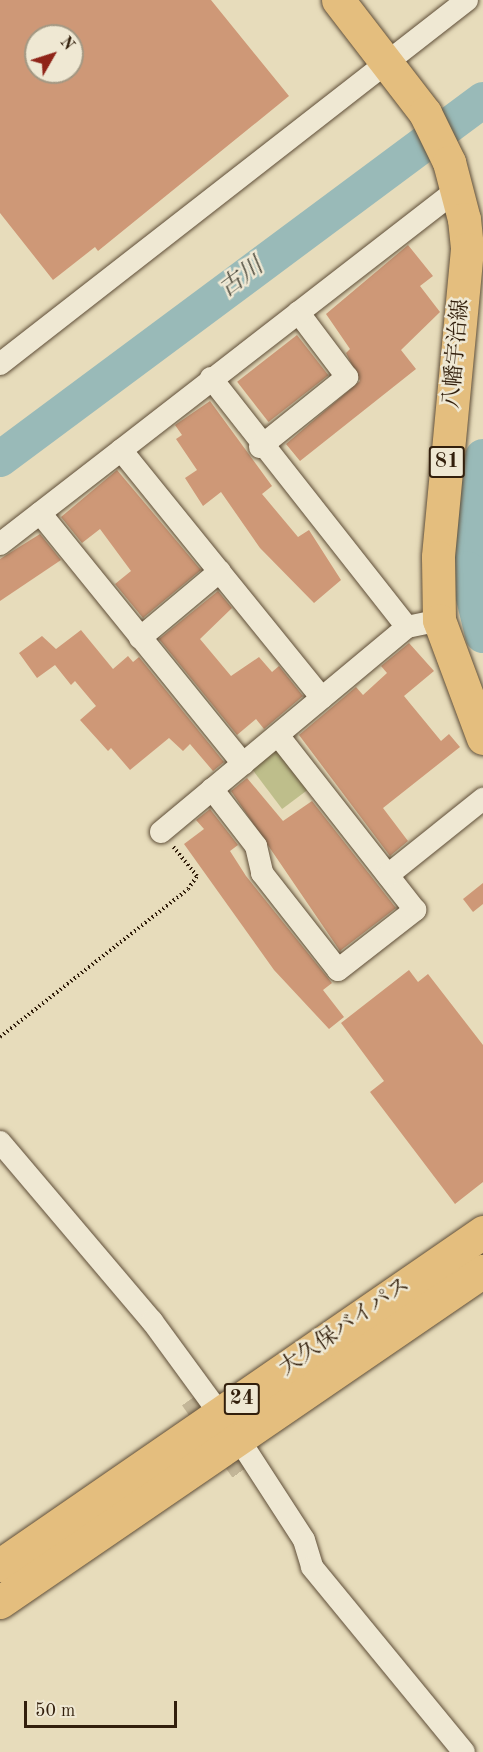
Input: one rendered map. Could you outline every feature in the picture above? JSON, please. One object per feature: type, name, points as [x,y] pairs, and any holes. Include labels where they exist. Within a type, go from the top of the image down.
[{"type":"main road","name":"八幡宇治線","points":[[338,0],[390,64],[425,113],[456,185],[473,301],[438,557],[439,620],[483,738]]},
{"type":"main road","name":"大久保バイパス","points":[[0,1602],[483,1232]]},
{"type":"main road","name":"大久保バイパス","points":[[0,1564],[483,1271]]},
{"type":"street","points":[[0,364],[390,64],[467,0]]},
{"type":"street","points":[[0,544],[298,312],[456,185]]},
{"type":"street","points":[[260,447],[347,377],[298,312]]},
{"type":"street","points":[[211,378],[260,447],[407,627]]},
{"type":"street","points":[[121,450],[322,698]]},
{"type":"street","points":[[40,513],[243,764]]},
{"type":"street","points":[[140,638],[220,572]]},
{"type":"street","points":[[161,832],[407,627],[439,620]]},
{"type":"street","points":[[212,789],[256,846],[262,873],[338,970],[415,910],[278,735]]},
{"type":"street","points":[[388,874],[483,799]]},
{"type":"street","points":[[0,1142],[135,1304],[229,1426],[304,1540],[312,1568]]},
{"type":"street","points":[[135,1304],[135,1318],[191,1399]]},
{"type":"street","points":[[242,1472],[312,1568],[464,1752]]},
{"type":"path","points":[[0,1038],[189,889],[197,876],[161,832]]},
{"type":"green space","points":[[277,744],[310,788],[282,809],[249,765]]},
{"type":"building","points":[[0,0],[211,0],[289,96],[98,251],[95,247],[53,280],[0,213]]},
{"type":"building","points":[[408,245],[433,276],[420,286],[440,312],[401,350],[416,369],[300,461],[286,444],[360,381],[346,353],[350,349],[326,314]]},
{"type":"building","points":[[297,335],[328,375],[269,422],[237,382]]},
{"type":"building","points":[[210,401],[272,486],[262,494],[298,537],[309,530],[341,580],[314,603],[260,548],[221,492],[203,506],[185,478],[197,470],[176,439],[182,435],[175,425]]},
{"type":"building","points":[[117,470],[201,570],[143,618],[115,584],[131,571],[100,529],[82,543],[61,517]]},
{"type":"building","points":[[40,534],[61,560],[0,601],[0,559]]},
{"type":"building","points":[[218,591],[232,608],[200,639],[231,676],[259,657],[272,672],[279,666],[303,696],[264,729],[256,719],[237,735],[159,639]]},
{"type":"building","points":[[81,630],[113,669],[128,656],[133,662],[139,657],[224,762],[213,771],[190,744],[183,751],[169,738],[130,770],[111,748],[108,751],[80,720],[96,706],[75,681],[71,685],[55,665],[37,678],[19,653],[42,636],[56,649]]},
{"type":"building","points":[[409,643],[434,671],[404,696],[441,741],[449,734],[460,747],[383,808],[408,841],[390,856],[299,735],[356,687],[363,695],[387,673],[381,666]]},
{"type":"building","points":[[247,778],[283,821],[312,801],[396,908],[340,951],[231,791]]},
{"type":"building","points":[[210,809],[238,845],[230,851],[246,876],[332,983],[323,990],[344,1017],[329,1029],[274,970],[184,844],[204,829],[196,820]]},
{"type":"building","points":[[483,883],[483,904],[473,912],[463,899]]},
{"type":"building","points":[[409,970],[418,982],[428,974],[483,1045],[483,1182],[455,1204],[370,1092],[384,1081],[341,1023]]},
{"type":"waterway","name":"古川","points":[[0,459],[483,100]]},
{"type":"waterway","points":[[483,457],[467,569],[483,635]]},
{"type":"tunnel","points":[[191,1399],[242,1472]]}]
